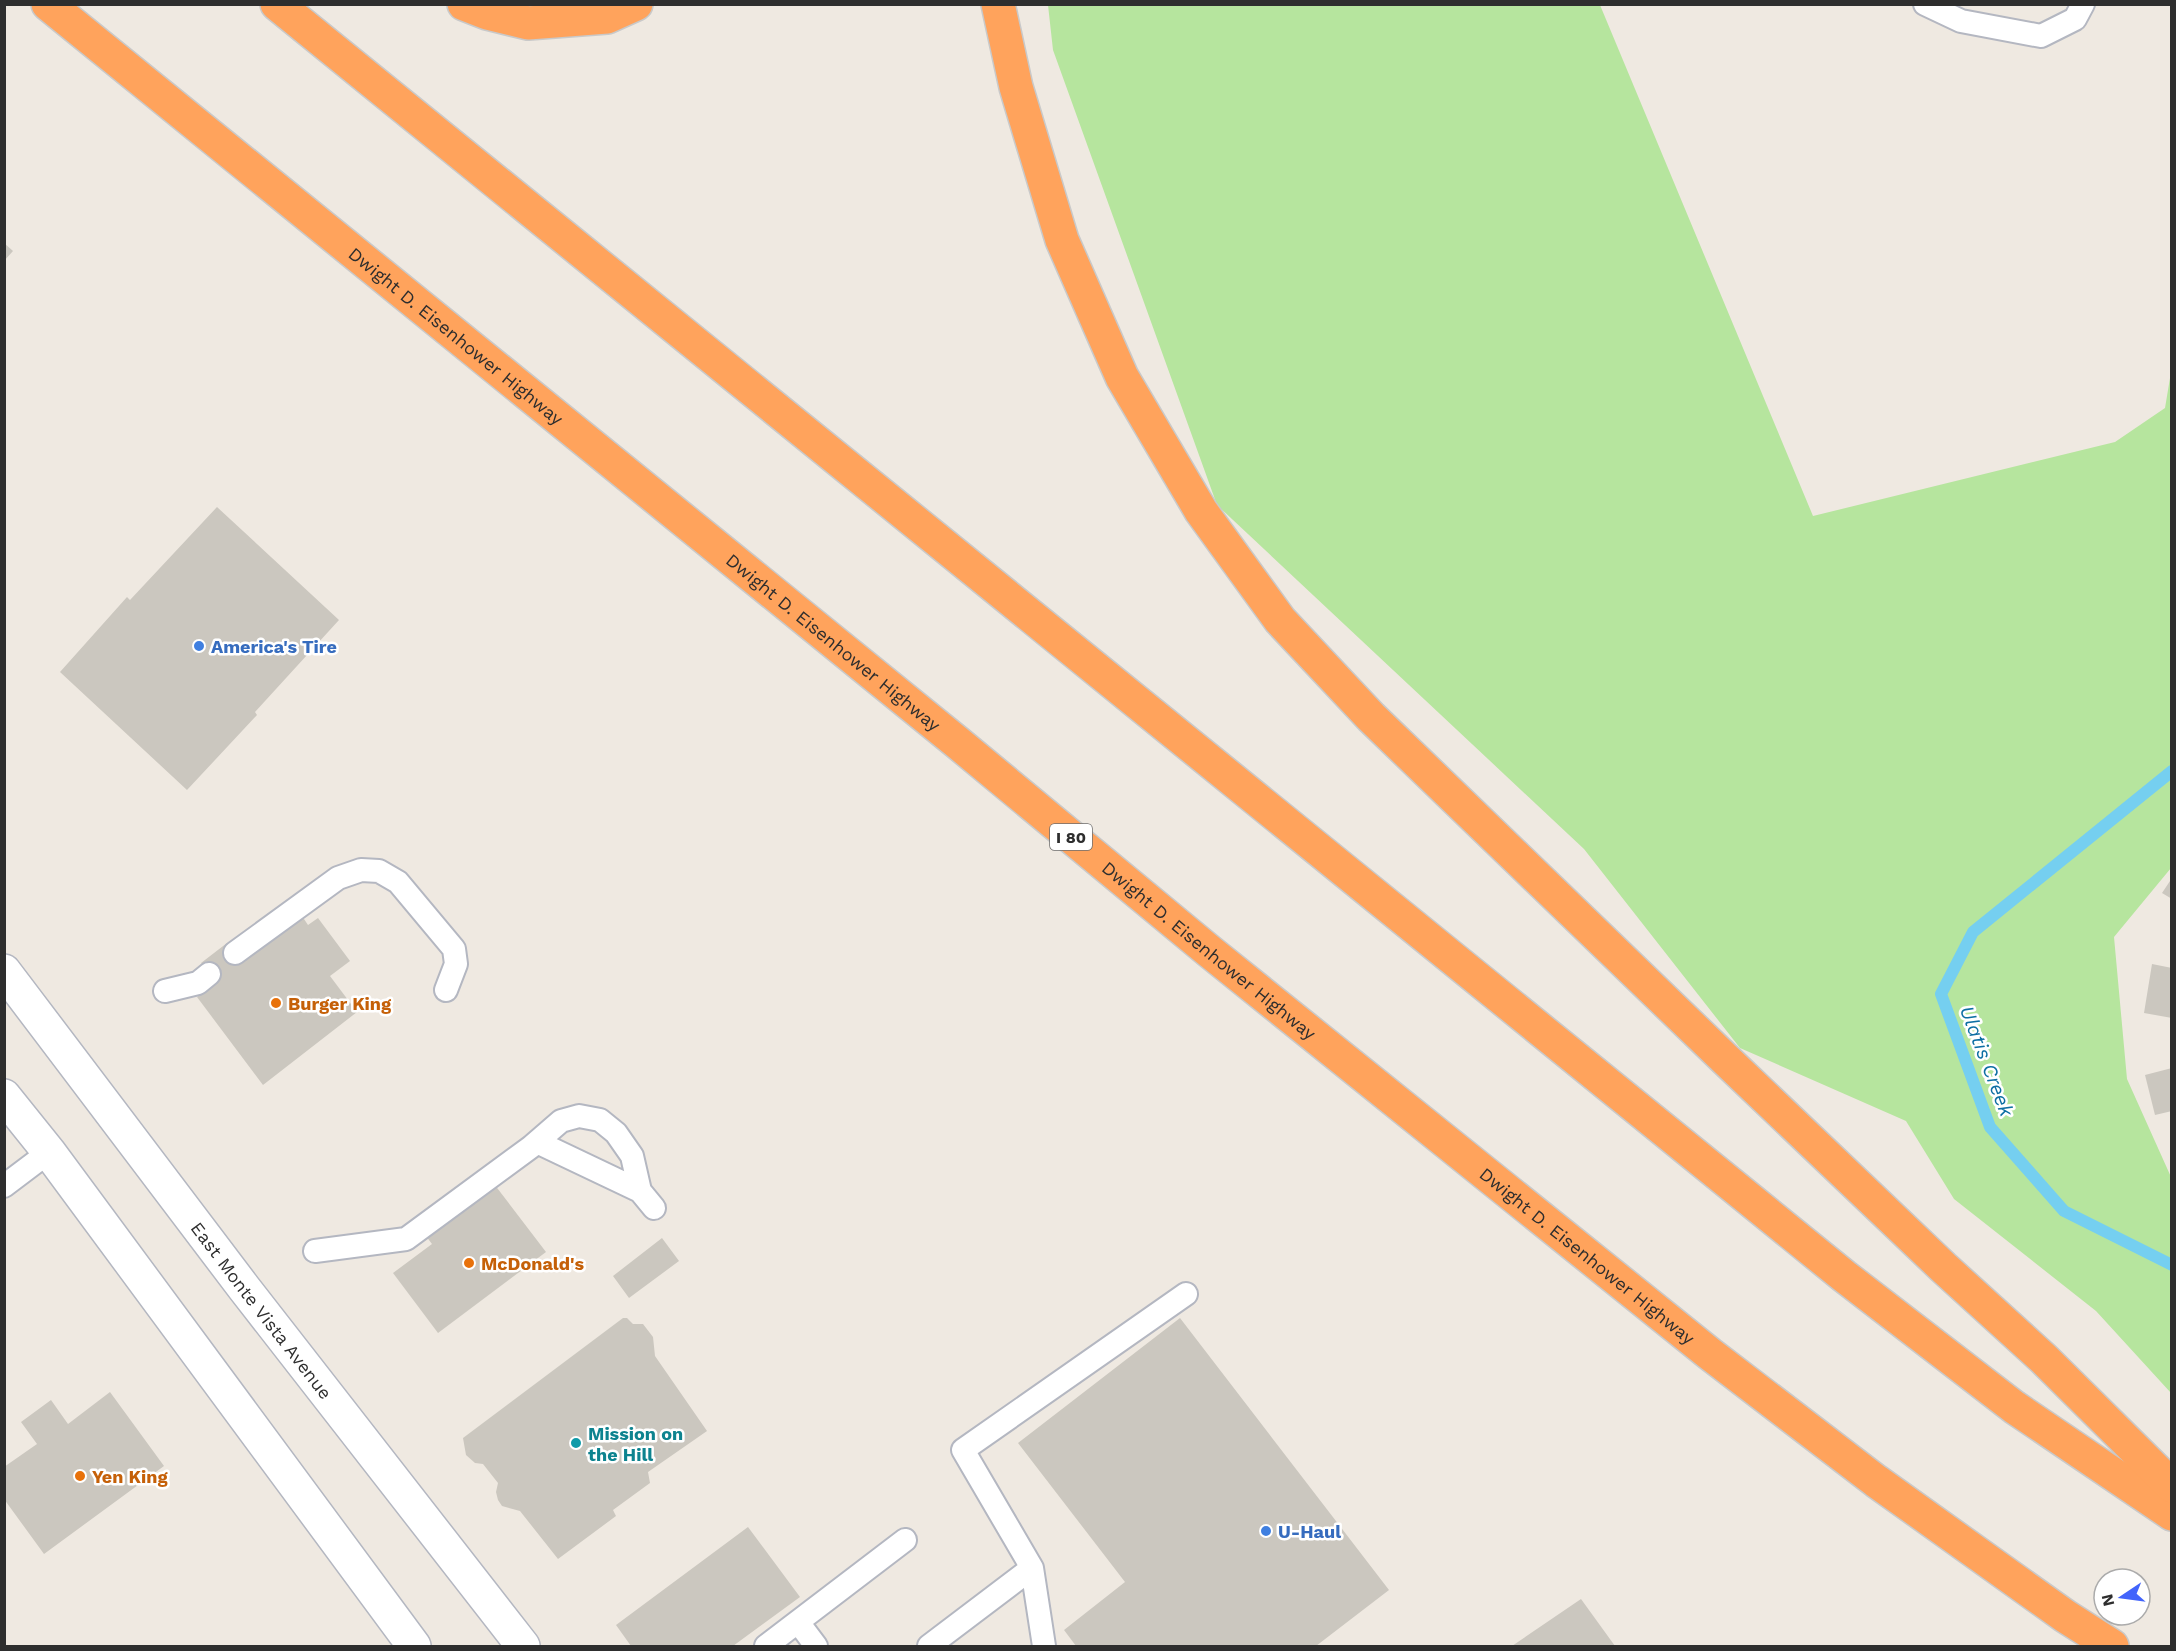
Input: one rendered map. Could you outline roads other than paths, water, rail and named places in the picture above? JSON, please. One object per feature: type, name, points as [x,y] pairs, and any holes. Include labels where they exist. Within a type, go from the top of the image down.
[{"type":"highway","name":"Dwight D. Eisenhower Highway","points":[[48,4],[958,743],[1209,951],[1710,1354],[1876,1481],[2112,1647]]},
{"type":"highway","points":[[277,4],[1844,1276],[2014,1407],[2172,1514]]},
{"type":"highway","points":[[464,4],[487,13],[528,23],[607,17],[636,4]]},
{"type":"highway","points":[[998,4],[1016,87],[1062,240],[1122,377],[1201,511],[1280,620],[1388,734],[1918,1243],[2044,1359],[2172,1486]]},
{"type":"main road","name":"East Monte Vista Avenue","points":[[4,971],[230,1269],[523,1647]]},
{"type":"main road","points":[[4,1096],[49,1152],[414,1647]]},
{"type":"lane","points":[[1925,4],[1960,21],[2042,36],[2075,19],[2083,4]]},
{"type":"lane","points":[[235,953],[338,878],[361,870],[379,871],[398,882],[454,949],[456,964],[446,990]]},
{"type":"lane","points":[[165,991],[198,983],[209,974]]},
{"type":"lane","points":[[315,1251],[406,1239],[537,1142],[561,1121],[579,1116],[600,1119],[616,1133],[632,1156],[647,1199],[537,1142]]},
{"type":"lane","points":[[4,1186],[49,1152]]},
{"type":"lane","points":[[1044,1647],[1032,1568],[963,1450],[1186,1294]]},
{"type":"lane","points":[[766,1647],[905,1540]]},
{"type":"lane","points":[[929,1647],[1032,1568]]},
{"type":"lane","points":[[798,1622],[816,1647]]},
{"type":"waterway","name":"Ulatis Creek","points":[[2172,771],[1973,932],[1941,994],[1990,1127],[2064,1211],[2172,1265]]},
{"type":"place","name":"America's Tire","points":[[199,646]]},
{"type":"place","name":"Burger King","points":[[276,1003]]},
{"type":"place","name":"McDonald's","points":[[469,1263]]},
{"type":"place","name":"Mission on the Hill","points":[[576,1443]]},
{"type":"place","name":"Yen King","points":[[80,1476]]},
{"type":"place","name":"U-Haul","points":[[1266,1531]]}]
